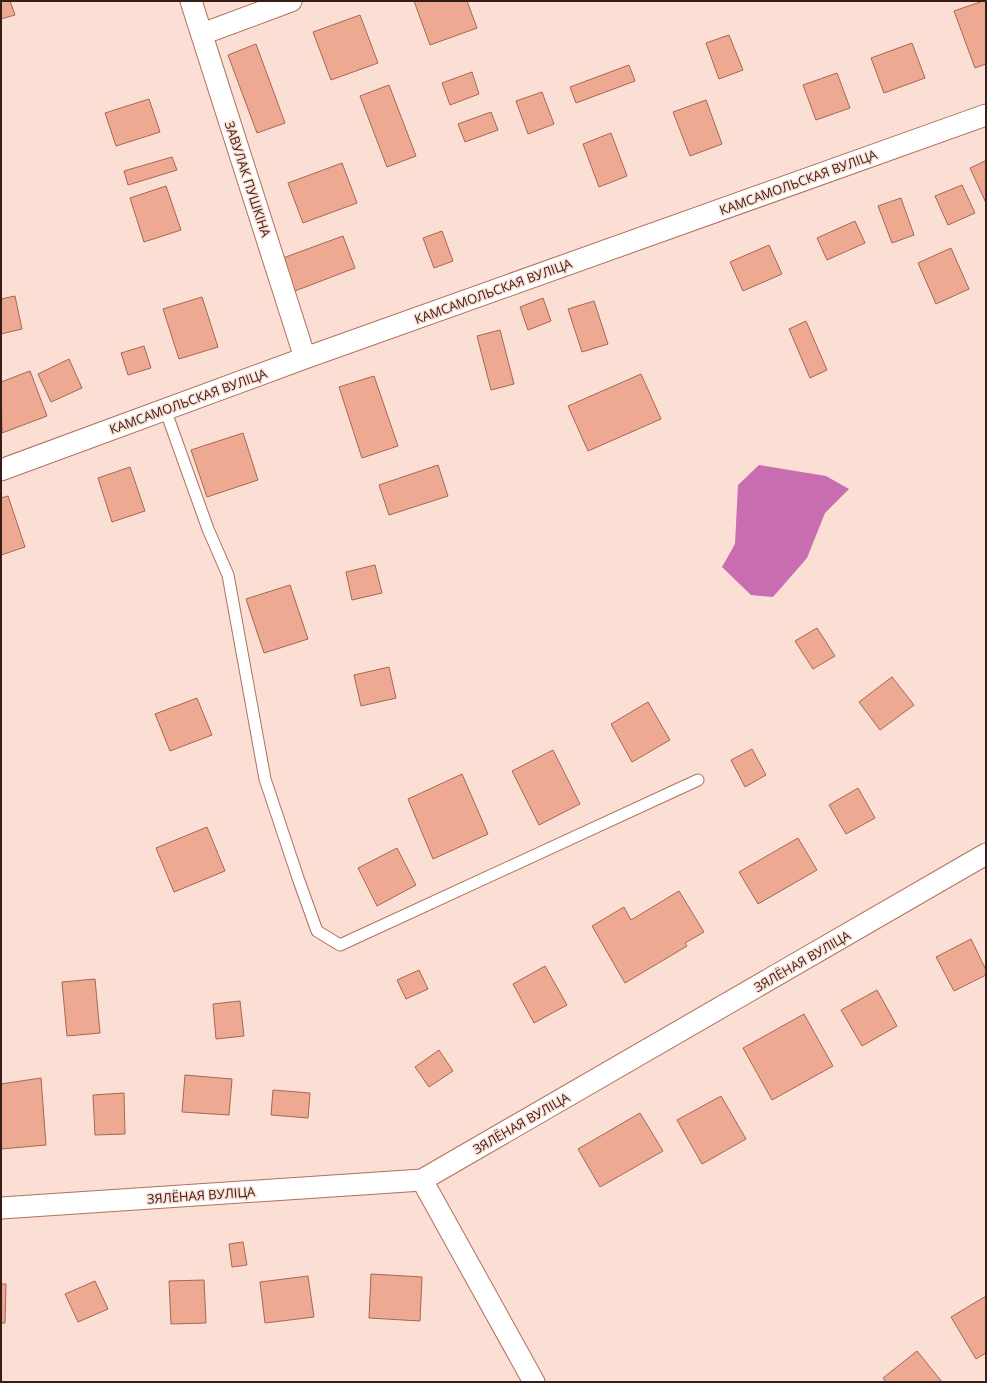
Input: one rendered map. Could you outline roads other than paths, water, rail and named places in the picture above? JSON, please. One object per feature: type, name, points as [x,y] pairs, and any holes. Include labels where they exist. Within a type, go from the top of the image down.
[{"type":"street","name":"ЗАВУЛАК ПУШКІНА","points":[[191,1],[305,358]]},
{"type":"street","points":[[202,34],[290,1]]},
{"type":"street","name":"КАМСАМОЛЬСКАЯ ВУЛІЦА","points":[[1,470],[305,358],[986,115]]},
{"type":"street","name":"ЗЯЛЁНАЯ ВУЛІЦА","points":[[1,1208],[422,1180],[986,854]]},
{"type":"street","points":[[422,1180],[534,1382]]},
{"type":"lane","points":[[165,409],[208,529],[228,575],[265,779],[317,931],[340,945],[698,780]]}]
